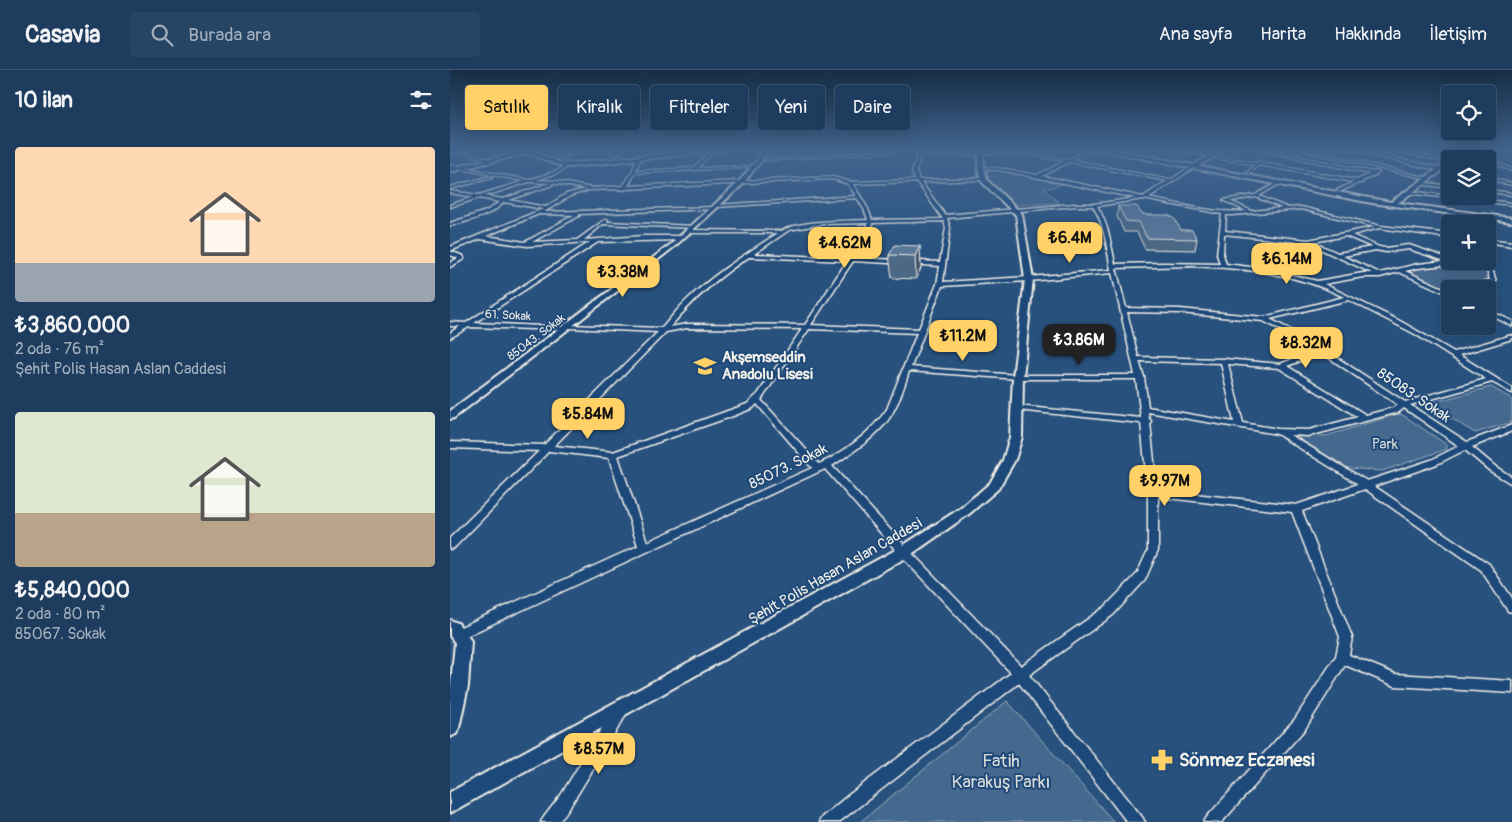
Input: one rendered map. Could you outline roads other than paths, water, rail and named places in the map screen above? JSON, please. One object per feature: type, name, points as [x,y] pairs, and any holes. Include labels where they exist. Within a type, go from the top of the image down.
[{"type":"main road","points":[[1290,185],[1394,203],[1512,218]]},
{"type":"main road","points":[[1308,185],[1394,203]]},
{"type":"main road","points":[[1394,203],[1417,185]]},
{"type":"street","points":[[450,206],[516,185]]},
{"type":"street","points":[[450,225],[494,208],[503,201],[547,185]]},
{"type":"street","points":[[572,185],[592,189],[624,189],[715,185]]},
{"type":"street","points":[[624,189],[626,185]]},
{"type":"street","name":"85043. Sokak","points":[[450,416],[672,246],[739,185]]},
{"type":"street","points":[[450,445],[548,448],[613,455],[750,406],[761,396],[808,327],[851,260],[870,226],[871,221],[851,185]]},
{"type":"street","points":[[921,185],[945,218]]},
{"type":"street","points":[[990,185],[992,191],[1016,210]]},
{"type":"street","points":[[1082,185],[1224,213],[1301,208],[1381,227],[1441,235]]},
{"type":"street","points":[[603,223],[691,229],[781,232],[796,227],[823,223],[945,218],[1016,210],[1094,205],[1144,198],[1164,185]]},
{"type":"street","points":[[1252,212],[1225,200],[1256,196],[1274,185]]},
{"type":"street","points":[[1339,191],[1353,185]]},
{"type":"street","points":[[450,249],[540,212],[568,195],[592,189]]},
{"type":"street","points":[[450,192],[546,208]]},
{"type":"street","points":[[1408,192],[1512,204]]},
{"type":"street","points":[[1496,192],[1512,194]]},
{"type":"street","points":[[1256,196],[1289,210]]},
{"type":"street","points":[[540,212],[553,214],[617,212],[859,197]]},
{"type":"street","points":[[827,822],[1020,674],[1109,611],[1141,577],[1153,550],[1153,493],[1147,421],[1140,377],[1108,240],[1100,214],[1094,205]]},
{"type":"street","name":"Şehit Polis Hasan Aslan Caddesi","points":[[450,803],[904,552],[966,511],[994,486],[1009,460],[1016,437],[1018,376],[1029,279],[1019,214],[1016,210]]},
{"type":"street","points":[[579,242],[617,212]]},
{"type":"street","points":[[524,244],[580,213]]},
{"type":"street","points":[[1223,265],[1220,254],[1224,213]]},
{"type":"street","points":[[450,217],[462,220]]},
{"type":"street","name":"85073. Sokak","points":[[454,631],[644,548],[822,467],[859,443],[883,423],[891,409],[940,284],[948,228],[945,218]]},
{"type":"street","points":[[1308,242],[1381,227]]},
{"type":"street","points":[[450,544],[548,448],[664,330],[689,301],[714,279],[747,255],[771,241],[781,232]]},
{"type":"street","points":[[1222,232],[1308,242],[1380,275]]},
{"type":"street","points":[[1346,234],[1364,241],[1375,248]]},
{"type":"street","points":[[480,237],[524,244],[680,238]]},
{"type":"street","points":[[450,336],[597,241]]},
{"type":"street","points":[[1496,242],[1512,244]]},
{"type":"street","points":[[1338,255],[1375,248],[1386,250],[1409,247],[1441,258]]},
{"type":"street","points":[[450,253],[461,257],[461,260],[450,265]]},
{"type":"street","points":[[747,255],[943,264]]},
{"type":"street","points":[[940,284],[1029,279],[1113,268],[1184,263],[1266,270],[1318,283],[1350,298],[1454,354],[1512,391]]},
{"type":"street","points":[[1318,283],[1362,275],[1380,275],[1441,263]]},
{"type":"street","points":[[1399,270],[1441,288]]},
{"type":"street","points":[[1264,319],[1350,298]]},
{"type":"street","name":"85083. Sokak","points":[[1123,310],[1180,311],[1264,319],[1322,351],[1466,446],[1493,469],[1512,481]]},
{"type":"street","points":[[1496,316],[1512,324]]},
{"type":"street","name":"61. Sokak","points":[[450,324],[664,330],[687,326],[808,327],[921,332]]},
{"type":"street","points":[[1454,354],[1512,337]]},
{"type":"street","points":[[1135,359],[1224,361],[1281,366],[1322,351]]},
{"type":"street","points":[[1224,361],[1239,424]]},
{"type":"street","points":[[1281,366],[1365,418]]},
{"type":"street","points":[[906,370],[1018,376],[1140,377]]},
{"type":"street","points":[[1145,409],[1278,432],[1309,433],[1396,410],[1403,405],[1493,380]]},
{"type":"street","points":[[756,400],[1020,674],[1137,822]]},
{"type":"street","points":[[1017,408],[1147,421]]},
{"type":"street","points":[[1153,493],[1296,509],[1434,462],[1466,446],[1512,428]]},
{"type":"street","points":[[1278,432],[1366,485],[1485,567],[1508,597],[1512,607]]},
{"type":"street","points":[[613,455],[644,548]]},
{"type":"street","points":[[1212,822],[1300,724],[1342,658],[1346,637],[1296,509]]},
{"type":"street","points":[[450,728],[460,686],[463,642],[454,631]]},
{"type":"street","points":[[1342,658],[1395,680],[1512,687]]},
{"type":"street","points":[[549,822],[566,800],[621,709]]},
{"type":"place","name":"Akşemseddin Anadolu Lisesi","points":[[705,366]]},
{"type":"place","name":"Sönmez Eczanesi","points":[[1162,760]]},
{"type":"park label","name":"Park","points":[[1385,444]]},
{"type":"park label","name":"Fatih Karakuş Parkı","points":[[1001,771]]}]
